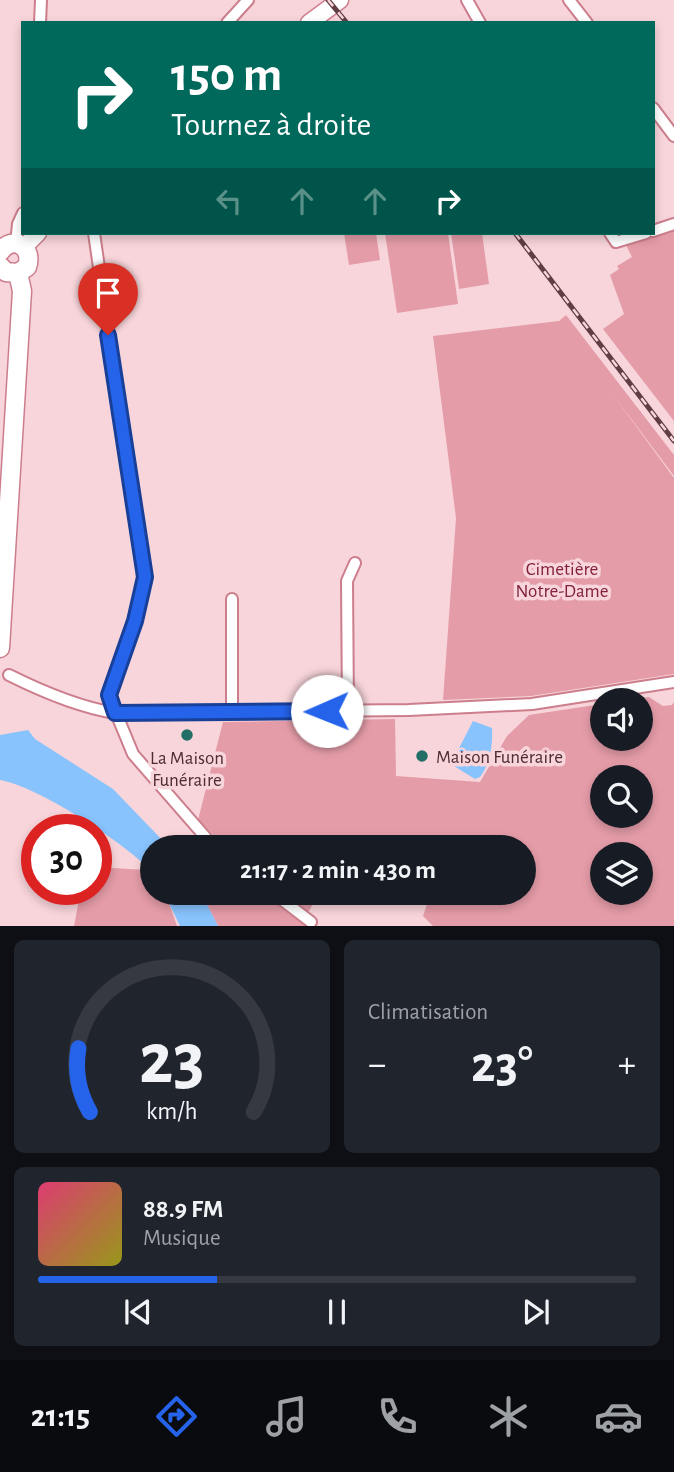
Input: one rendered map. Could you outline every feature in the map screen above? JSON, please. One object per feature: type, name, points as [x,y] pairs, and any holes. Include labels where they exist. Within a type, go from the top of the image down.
[{"type":"main road","points":[[0,648],[5,501],[22,291],[7,258]]},
{"type":"street","points":[[40,21],[41,0]]},
{"type":"street","points":[[229,21],[248,0]]},
{"type":"street","points":[[312,21],[340,0]]},
{"type":"street","points":[[467,0],[479,20]]},
{"type":"street","points":[[569,0],[585,21]]},
{"type":"street","points":[[655,111],[674,136]]},
{"type":"street","points":[[7,258],[21,218]]},
{"type":"street","points":[[655,230],[674,225]]},
{"type":"street","points":[[7,258],[36,235]]},
{"type":"street","points":[[94,235],[145,577],[135,621],[109,695],[133,754],[142,768],[203,835]]},
{"type":"street","points":[[348,710],[347,580],[355,563]]},
{"type":"street","points":[[232,599],[232,712]]},
{"type":"street","points":[[9,675],[44,692],[91,709],[115,713],[532,704],[674,682]]},
{"type":"street","points":[[289,905],[311,922]]},
{"type":"green space","points":[[674,230],[674,421],[603,329],[624,314],[610,275],[619,269],[617,266],[632,257],[625,243]]},
{"type":"green space","points":[[344,235],[376,235],[380,260],[349,265]]},
{"type":"green space","points":[[385,235],[448,235],[458,304],[397,313]]},
{"type":"green space","points":[[451,235],[482,235],[489,284],[459,289]]},
{"type":"green space","name":"Cimetière Notre-Dame","points":[[566,315],[674,455],[674,476],[611,392],[674,478],[674,674],[531,696],[443,700],[456,518],[433,336],[559,321]]},
{"type":"green space","points":[[653,700],[663,706],[672,705],[674,702],[674,926],[433,926],[423,916],[427,905],[536,905],[536,835],[214,835],[198,820],[223,722],[395,719],[396,776],[480,782],[507,736],[529,715],[590,706],[590,751],[653,751]]},
{"type":"green space","points":[[112,868],[140,870],[140,905],[170,905],[177,926],[74,926],[78,905],[112,905]]},
{"type":"green space","points":[[207,905],[287,905],[314,926],[218,926]]},
{"type":"green space","points":[[297,905],[312,905],[308,913]]},
{"type":"water","points":[[473,721],[492,728],[488,760],[480,777],[475,779],[454,766],[455,756]]},
{"type":"water","points":[[28,730],[35,739],[113,789],[157,835],[140,835],[140,860],[112,839],[112,814],[74,814],[36,793],[0,780],[0,735]]},
{"type":"water","points":[[170,905],[207,905],[218,926],[180,926]]},
{"type":"railway","points":[[328,0],[345,21]]},
{"type":"railway","points":[[517,235],[674,441]]},
{"type":"place","name":"La Maison Funéraire","points":[[187,735]]},
{"type":"place","name":"Maison Funéraire","points":[[422,756]]},
{"type":"route","points":[[108,335],[145,577],[135,621],[109,695],[115,713],[327,711]]}]
